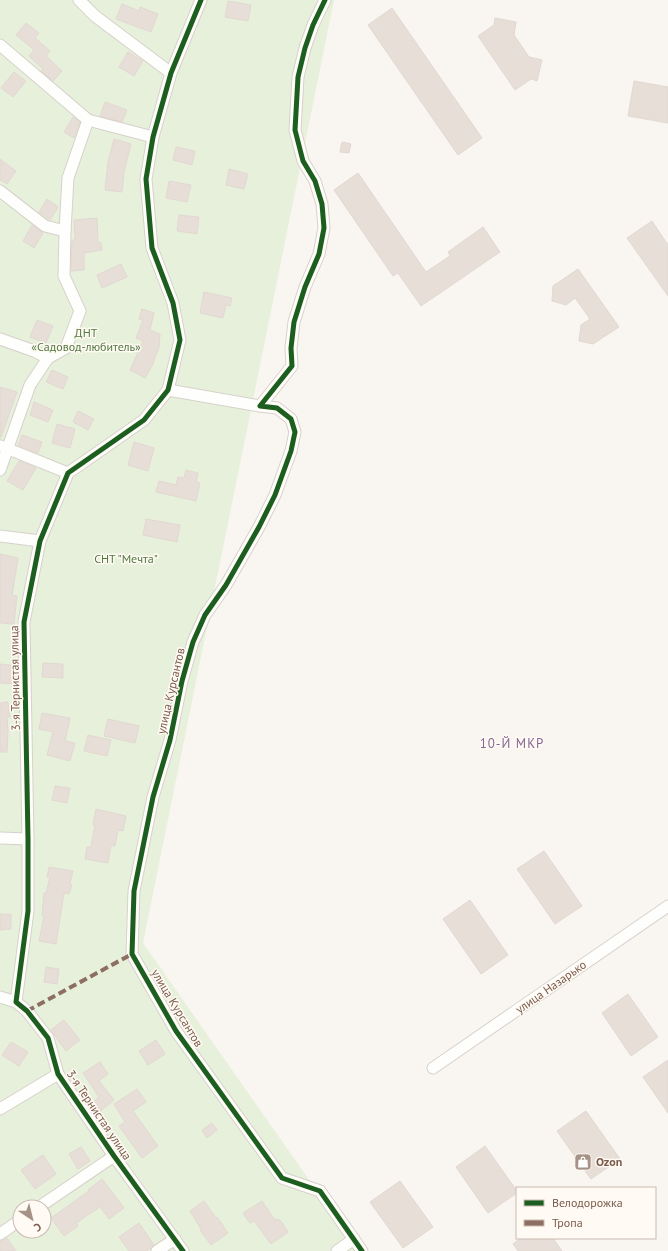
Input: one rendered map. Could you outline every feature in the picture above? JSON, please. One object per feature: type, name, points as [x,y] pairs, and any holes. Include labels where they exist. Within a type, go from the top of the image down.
[{"type":"street","points":[[79,0],[95,16],[171,73]]},
{"type":"street","points":[[4,447],[68,473],[144,420],[168,390],[180,340],[173,303],[152,248],[146,179],[153,137],[171,73],[201,0]]},
{"type":"street","points":[[260,406],[292,366],[291,348],[294,322],[305,287],[319,254],[324,228],[322,204],[315,181],[303,161],[295,130],[298,77],[313,24],[324,0]]},
{"type":"street","points":[[0,45],[88,120],[153,137]]},
{"type":"street","points":[[0,470],[4,447],[30,385],[48,358],[66,348],[80,311],[64,276],[65,231],[68,178],[88,120]]},
{"type":"street","points":[[0,191],[45,226],[65,231]]},
{"type":"street","points":[[0,339],[34,351],[48,358]]},
{"type":"street","name":"улица Курсантов","points":[[168,390],[278,408],[291,419],[295,432],[291,451],[275,495],[259,527],[226,585],[204,615],[193,642],[182,681],[170,740],[153,797],[134,891],[132,954],[176,1031],[282,1178],[320,1191],[362,1251]]},
{"type":"street","name":"3-я Тернистая улица","points":[[68,473],[40,541],[24,622],[28,911],[16,1002],[27,1012],[48,1038],[58,1074],[114,1156],[184,1251]]},
{"type":"street","points":[[0,536],[40,541]]},
{"type":"street","points":[[0,838],[28,838]]},
{"type":"street","name":"улица Назарько","points":[[434,1068],[668,906]]},
{"type":"street","points":[[0,997],[16,1002]]},
{"type":"street","points":[[0,1109],[58,1074]]},
{"type":"street","points":[[51,1199],[114,1156]]},
{"type":"street","points":[[0,1234],[12,1226]]},
{"type":"street","points":[[157,1251],[175,1239]]},
{"type":"street","points":[[337,1251],[354,1239]]},
{"type":"green space","name":"СНТ \"Мечта\"","points":[[0,0],[334,0],[143,943],[359,1251],[0,1251]]},
{"type":"building","points":[[228,1],[251,5],[248,21],[225,17]]},
{"type":"building","points":[[122,4],[139,11],[140,7],[158,14],[151,32],[116,19]]},
{"type":"building","points":[[392,8],[482,138],[458,155],[368,25]]},
{"type":"building","points":[[495,18],[516,22],[514,35],[529,57],[542,60],[537,81],[531,79],[515,90],[478,36],[494,25]]},
{"type":"building","points":[[26,23],[39,33],[35,38],[50,51],[46,56],[62,71],[53,81],[41,71],[43,69],[29,56],[34,50],[16,35]]},
{"type":"building","points":[[128,52],[143,61],[134,76],[119,67]]},
{"type":"building","points":[[14,72],[26,81],[13,97],[1,88]]},
{"type":"building","points":[[634,81],[668,87],[668,123],[628,116]]},
{"type":"building","points":[[105,102],[127,110],[122,122],[100,116]]},
{"type":"building","points":[[73,117],[80,122],[74,138],[64,132]]},
{"type":"building","points":[[114,139],[131,144],[124,172],[122,192],[105,190],[108,162]]},
{"type":"building","points":[[342,142],[351,144],[349,153],[340,152]]},
{"type":"building","points":[[176,147],[195,151],[192,165],[173,160]]},
{"type":"building","points":[[0,159],[16,171],[7,184],[0,180]]},
{"type":"building","points":[[229,169],[248,174],[244,189],[226,185]]},
{"type":"building","points":[[358,173],[426,272],[450,256],[448,252],[483,227],[500,252],[421,306],[398,273],[393,276],[334,190]]},
{"type":"building","points":[[169,181],[191,185],[187,202],[166,198]]},
{"type":"building","points":[[47,199],[58,207],[50,220],[39,212]]},
{"type":"building","points":[[179,215],[199,217],[197,234],[177,231]]},
{"type":"building","points":[[97,218],[98,242],[101,243],[102,250],[84,253],[84,270],[71,271],[72,240],[75,240],[74,220]]},
{"type":"building","points":[[652,221],[668,245],[668,296],[627,238]]},
{"type":"building","points":[[32,225],[43,233],[34,248],[23,241]]},
{"type":"building","points":[[121,264],[127,277],[102,288],[97,275]]},
{"type":"building","points":[[578,269],[619,327],[593,344],[579,341],[581,325],[590,319],[575,298],[566,305],[552,301],[553,286]]},
{"type":"building","points":[[204,292],[232,298],[230,306],[226,305],[223,318],[200,313]]},
{"type":"building","points":[[142,309],[154,313],[150,330],[160,334],[159,347],[152,366],[145,378],[130,370],[143,341],[136,338],[143,320],[139,319]]},
{"type":"building","points":[[37,320],[53,326],[46,343],[30,337]]},
{"type":"building","points":[[52,370],[68,377],[63,389],[46,382]]},
{"type":"building","points":[[0,387],[17,392],[1,437],[0,437]]},
{"type":"building","points":[[34,402],[53,410],[48,422],[30,415]]},
{"type":"building","points":[[78,411],[94,419],[88,430],[73,422]]},
{"type":"building","points":[[57,424],[75,429],[70,448],[52,443]]},
{"type":"building","points":[[22,435],[42,442],[38,453],[18,445]]},
{"type":"building","points":[[134,442],[154,448],[148,471],[128,465]]},
{"type":"building","points":[[19,461],[36,468],[23,490],[7,481]]},
{"type":"building","points":[[186,470],[198,473],[196,482],[200,483],[196,501],[156,492],[159,481],[176,485],[178,477],[184,478]]},
{"type":"building","points":[[146,519],[180,525],[177,542],[143,535]]},
{"type":"building","points":[[0,554],[18,558],[12,595],[17,596],[14,624],[0,623]]},
{"type":"building","points":[[43,663],[63,664],[63,678],[42,677]]},
{"type":"building","points":[[0,664],[18,666],[16,684],[0,683]]},
{"type":"building","points":[[8,702],[10,717],[7,717],[7,752],[0,752],[0,703]]},
{"type":"building","points":[[42,713],[70,718],[65,741],[75,743],[70,761],[47,755],[53,732],[39,729]]},
{"type":"building","points":[[108,719],[139,726],[135,743],[104,736]]},
{"type":"building","points":[[88,735],[111,740],[107,756],[84,751]]},
{"type":"building","points":[[55,786],[70,788],[67,803],[52,800]]},
{"type":"building","points":[[96,809],[126,816],[123,831],[118,830],[115,846],[111,845],[108,863],[85,859],[87,847],[91,847]]},
{"type":"building","points":[[544,851],[582,906],[555,924],[517,869]]},
{"type":"building","points":[[49,867],[73,871],[70,884],[72,885],[69,894],[64,893],[56,944],[39,941],[44,916],[42,916],[44,893],[46,893],[50,877],[47,877]]},
{"type":"building","points":[[470,900],[508,955],[481,974],[443,919]]},
{"type":"building","points":[[0,914],[11,914],[11,929],[0,930]]},
{"type":"building","points":[[46,967],[59,969],[57,984],[44,982]]},
{"type":"building","points":[[628,994],[658,1037],[631,1056],[602,1013]]},
{"type":"building","points":[[64,1020],[80,1040],[66,1051],[51,1030]]},
{"type":"building","points":[[156,1040],[165,1054],[148,1065],[139,1051]]},
{"type":"building","points":[[11,1042],[28,1052],[19,1066],[2,1055]]},
{"type":"building","points":[[668,1060],[668,1113],[643,1077]]},
{"type":"building","points":[[100,1062],[108,1074],[99,1081],[114,1100],[99,1112],[92,1103],[99,1097],[83,1073]]},
{"type":"building","points":[[137,1089],[146,1102],[133,1111],[158,1146],[142,1158],[119,1126],[125,1122],[114,1104]]},
{"type":"building","points":[[586,1111],[620,1159],[591,1179],[557,1131]]},
{"type":"building","points":[[212,1123],[217,1130],[207,1138],[202,1130]]},
{"type":"building","points":[[485,1146],[516,1190],[516,1194],[488,1213],[456,1167]]},
{"type":"building","points":[[81,1147],[90,1161],[78,1169],[69,1154]]},
{"type":"building","points":[[43,1155],[56,1174],[35,1189],[21,1170]]},
{"type":"building","points":[[102,1179],[124,1208],[109,1219],[100,1207],[76,1223],[78,1226],[64,1236],[52,1217],[89,1191],[88,1190]]},
{"type":"building","points":[[400,1181],[433,1227],[403,1248],[370,1202]]},
{"type":"building","points":[[204,1201],[228,1233],[211,1245],[200,1230],[201,1229],[190,1211]]},
{"type":"building","points":[[262,1201],[274,1219],[280,1220],[288,1232],[271,1244],[254,1221],[250,1223],[243,1213]]},
{"type":"building","points":[[139,1223],[154,1245],[147,1251],[129,1251],[119,1237]]},
{"type":"building","points":[[7,1238],[16,1251],[0,1251],[0,1241]]},
{"type":"building","points":[[520,1239],[554,1239],[562,1251],[518,1251],[513,1244]]},
{"type":"marked path","points":[[27,1011],[132,954]]},
{"type":"cycle path","points":[[183,1251],[114,1156],[58,1074],[48,1038],[27,1011],[16,1002],[28,911],[24,622],[40,541],[68,473],[144,420],[168,390],[180,340],[173,303],[152,248],[146,179],[153,137],[171,73],[201,0]]},
{"type":"cycle path","points":[[325,0],[313,25],[305,48],[298,77],[295,130],[303,161],[315,181],[322,204],[324,228],[319,254],[305,287],[294,322],[291,348],[292,366],[260,406],[277,408],[291,419],[295,432],[291,451],[275,495],[259,527],[226,585],[205,615],[193,642],[182,681],[170,740],[153,797],[134,891],[132,954],[176,1031],[282,1178],[320,1191],[362,1251]]},
{"type":"place","name":"Ozon","points":[[583,1162]]},
{"type":"district","name":"10-Й МКР","points":[[512,743]]},
{"type":"park label","name":"ДНТ «Садовод-любитель»","points":[[86,340]]}]
